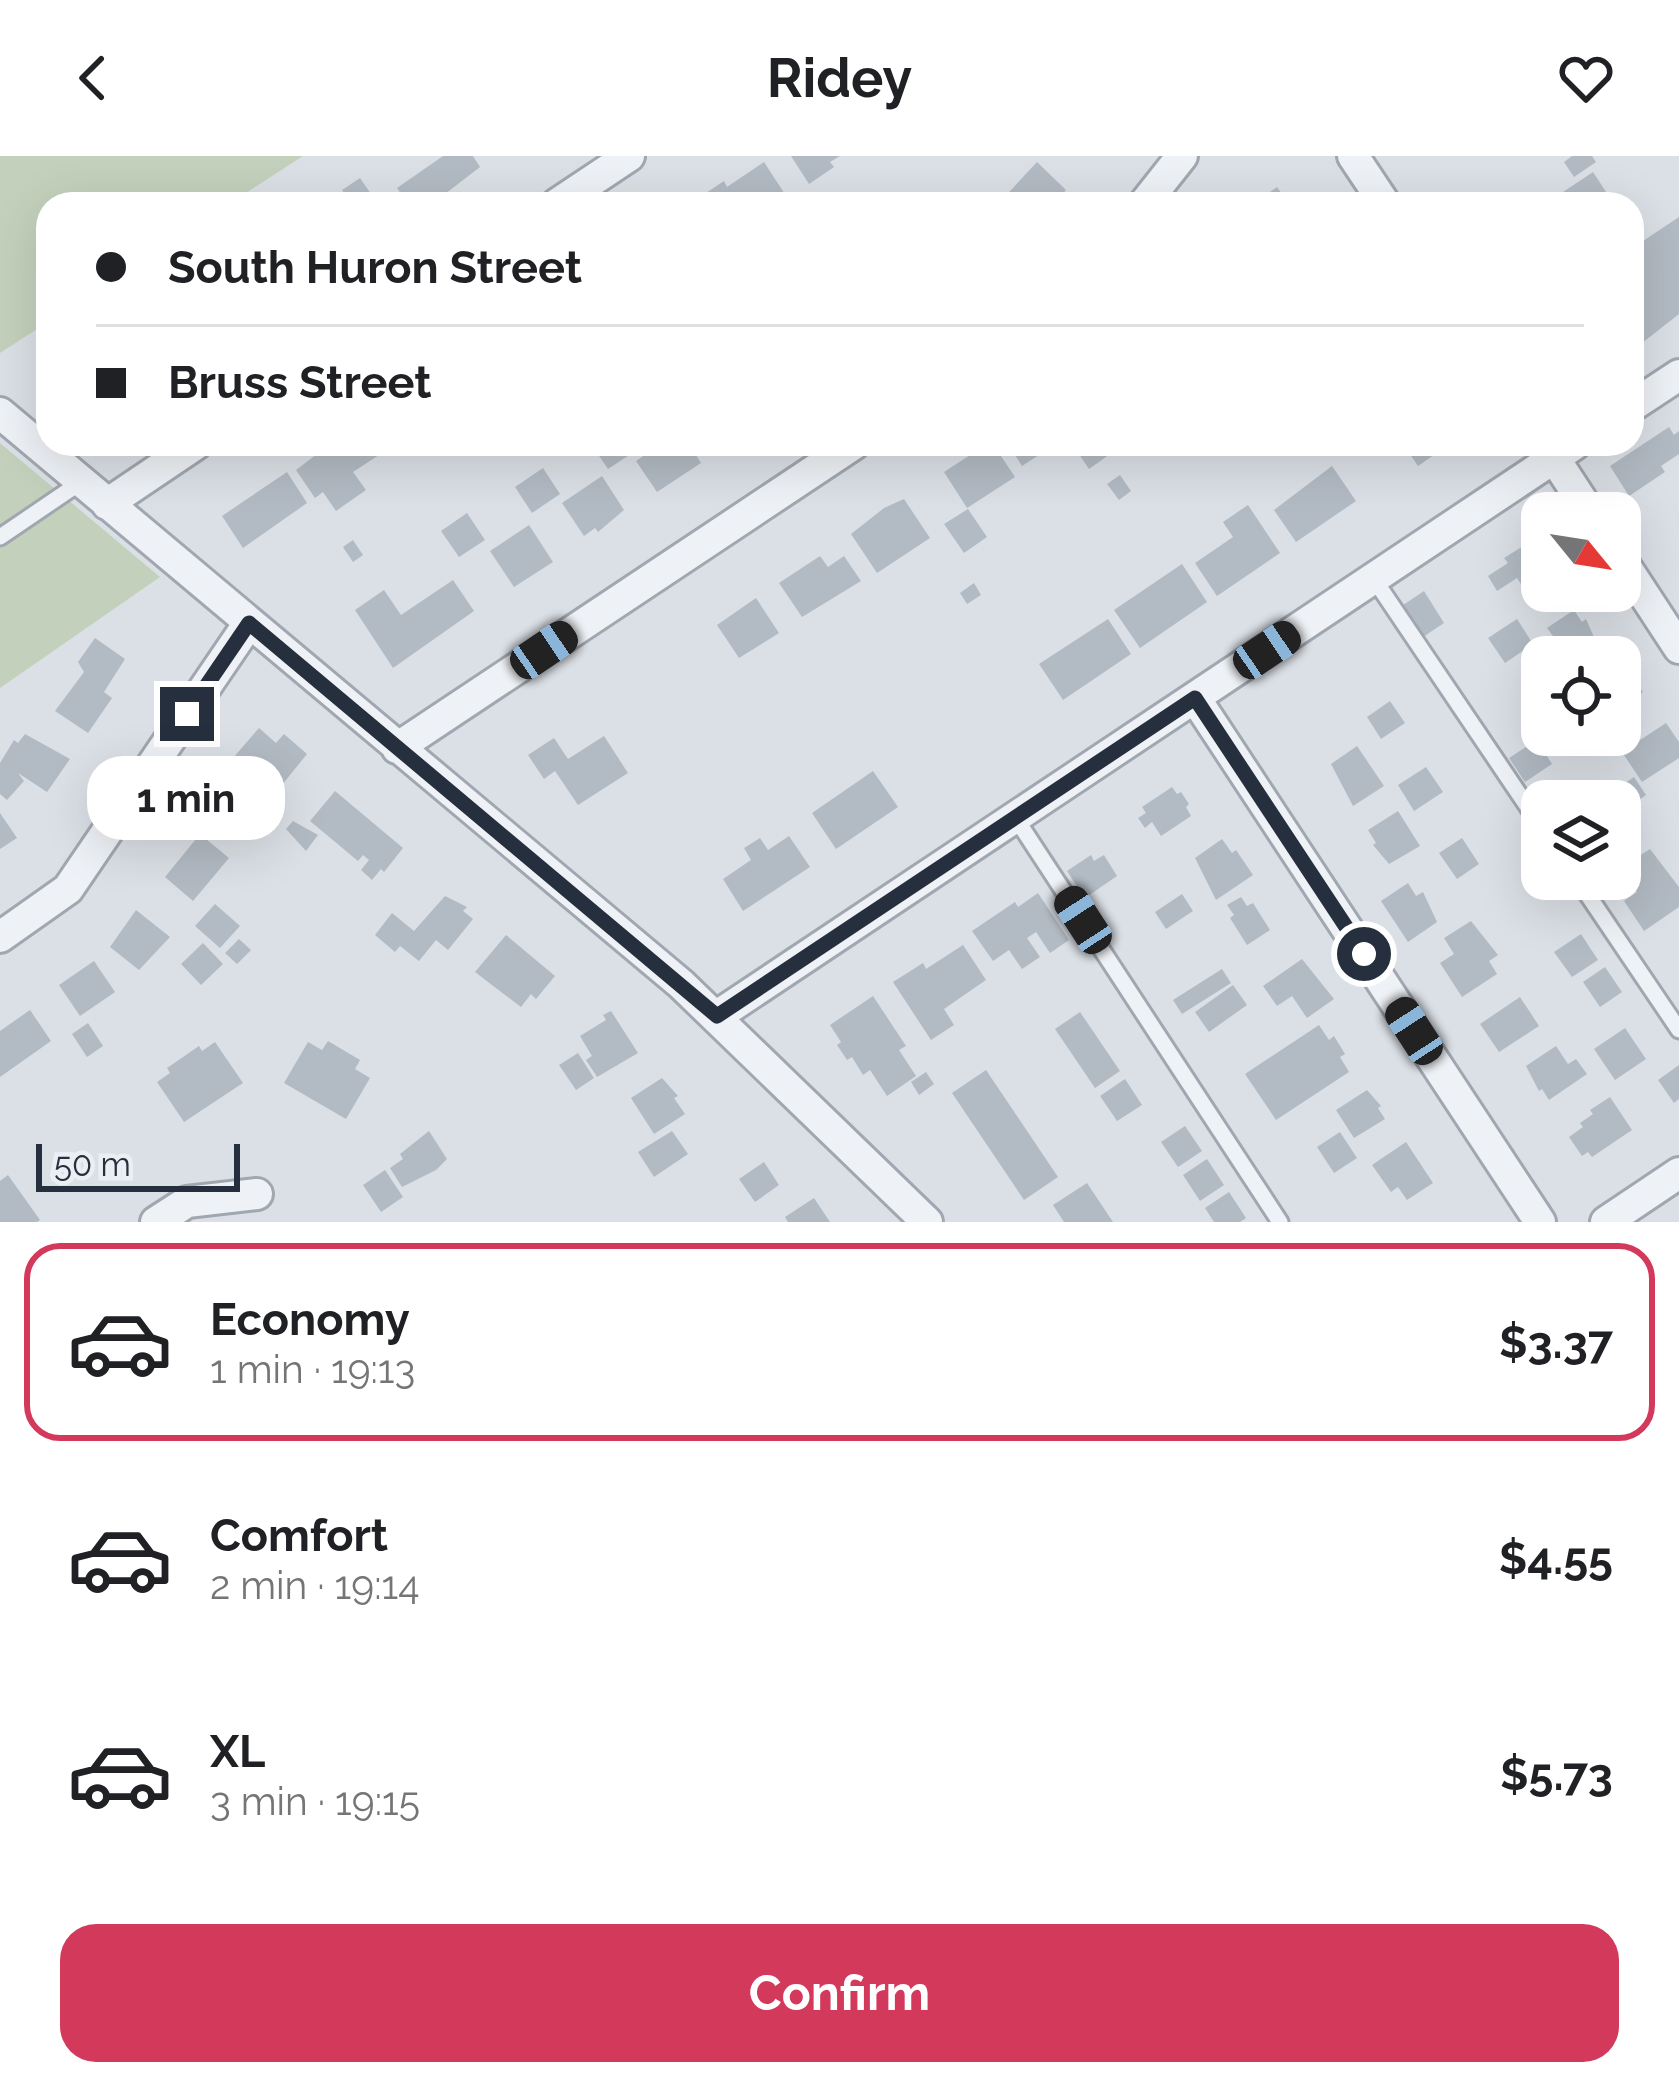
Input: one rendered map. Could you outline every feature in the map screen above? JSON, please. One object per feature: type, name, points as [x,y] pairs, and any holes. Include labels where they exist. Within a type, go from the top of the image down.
[{"type":"street","points":[[575,192],[629,156]]},
{"type":"street","points":[[1154,192],[1182,156]]},
{"type":"street","points":[[1353,156],[1377,192]]},
{"type":"street","points":[[1644,398],[1679,375]]},
{"type":"street","points":[[0,413],[36,444]]},
{"type":"street","points":[[50,456],[717,1016],[927,1222]]},
{"type":"street","points":[[107,504],[178,456]]},
{"type":"street","points":[[397,748],[836,456]]},
{"type":"street","points":[[717,1016],[1374,579],[1548,456]]},
{"type":"street","points":[[1562,456],[1580,492]]},
{"type":"street","points":[[1641,590],[1679,648]]},
{"type":"street","points":[[0,937],[68,890],[249,623]]},
{"type":"street","points":[[1195,698],[1540,1222]]},
{"type":"street","points":[[1606,1222],[1679,1173]]},
{"type":"street","points":[[156,1222],[187,1202],[257,1194]]},
{"type":"lane","points":[[0,537],[81,482]]},
{"type":"lane","points":[[1374,579],[1521,796]]},
{"type":"lane","points":[[1016,817],[1280,1222]]},
{"type":"lane","points":[[1591,900],[1679,1030]]},
{"type":"green space","points":[[0,156],[303,156],[248,192],[36,192],[36,330],[0,353]]},
{"type":"green space","points":[[0,443],[160,577],[0,688]]},
{"type":"building","points":[[443,156],[473,156],[480,167],[448,192],[400,192],[397,188]]},
{"type":"building","points":[[791,156],[840,156],[830,162],[834,167],[809,184]]},
{"type":"building","points":[[1572,156],[1592,156],[1596,162],[1574,177],[1564,162]]},
{"type":"building","points":[[764,162],[783,192],[708,192],[724,181],[727,187]]},
{"type":"building","points":[[1037,162],[1066,190],[1064,192],[1009,192]]},
{"type":"building","points":[[1593,172],[1606,192],[1563,192]]},
{"type":"building","points":[[360,178],[370,192],[343,192]]},
{"type":"building","points":[[1679,217],[1679,314],[1644,342],[1644,240]]},
{"type":"building","points":[[1669,427],[1674,435],[1679,431],[1679,454],[1661,466],[1665,472],[1635,492],[1626,492],[1610,466],[1625,456],[1644,456],[1644,444]]},
{"type":"building","points":[[314,456],[377,456],[353,472],[366,490],[336,511],[323,492],[315,498],[296,470]]},
{"type":"building","points":[[599,456],[628,456],[608,469]]},
{"type":"building","points":[[643,456],[697,456],[701,463],[657,492],[636,461]]},
{"type":"building","points":[[969,456],[1001,456],[1015,477],[967,508],[944,472]]},
{"type":"building","points":[[1016,456],[1037,456],[1022,466]]},
{"type":"building","points":[[1080,456],[1107,456],[1089,469]]},
{"type":"building","points":[[1411,456],[1433,456],[1418,466]]},
{"type":"building","points":[[1332,466],[1356,501],[1296,542],[1274,510]]},
{"type":"building","points":[[543,468],[560,494],[532,513],[515,487]]},
{"type":"building","points":[[287,472],[307,503],[243,548],[222,516]]},
{"type":"building","points":[[1120,475],[1131,491],[1119,500],[1107,484]]},
{"type":"building","points":[[602,476],[624,510],[598,532],[595,528],[584,536],[562,503]]},
{"type":"building","points":[[904,499],[930,538],[877,573],[851,534]]},
{"type":"building","points":[[1248,505],[1280,553],[1217,596],[1195,563],[1233,537],[1223,522]]},
{"type":"building","points":[[968,509],[987,537],[964,553],[944,524]]},
{"type":"building","points":[[467,513],[485,540],[459,557],[441,531]]},
{"type":"building","points":[[529,525],[553,562],[514,587],[490,551]]},
{"type":"building","points":[[353,540],[363,555],[353,562],[343,547]]},
{"type":"building","points":[[1521,547],[1521,584],[1517,578],[1497,591],[1488,576],[1508,563],[1504,558]]},
{"type":"building","points":[[820,556],[828,567],[844,556],[861,581],[802,617],[779,583]]},
{"type":"building","points":[[1182,564],[1207,602],[1140,648],[1114,610]]},
{"type":"building","points":[[453,580],[474,611],[393,668],[355,610],[384,590],[401,615]]},
{"type":"building","points":[[974,583],[981,595],[967,604],[960,593]]},
{"type":"building","points":[[1424,591],[1444,623],[1423,637],[1403,605]]},
{"type":"building","points":[[756,598],[779,633],[739,658],[717,625]]},
{"type":"building","points":[[1575,612],[1582,622],[1586,619],[1593,636],[1553,636],[1547,628]]},
{"type":"building","points":[[1108,619],[1131,654],[1063,700],[1039,664]]},
{"type":"building","points":[[1517,619],[1528,636],[1521,636],[1521,652],[1505,663],[1488,638]]},
{"type":"building","points":[[95,638],[125,659],[104,692],[112,698],[88,733],[55,711],[84,672],[78,662]]},
{"type":"building","points":[[1390,701],[1405,723],[1381,739],[1367,717]]},
{"type":"building","points":[[1666,723],[1679,742],[1679,758],[1642,782],[1625,756],[1641,756],[1641,739]]},
{"type":"building","points":[[259,728],[276,743],[284,734],[307,754],[273,796],[233,758]]},
{"type":"building","points":[[25,734],[70,759],[47,792],[18,773],[24,781],[7,800],[0,794],[0,763],[14,740],[18,743]]},
{"type":"building","points":[[604,736],[628,773],[578,805],[555,771],[544,779],[528,755],[554,738],[568,759]]},
{"type":"building","points":[[1357,746],[1384,786],[1353,806],[1331,764]]},
{"type":"building","points":[[1521,750],[1521,756],[1547,756],[1552,764],[1524,780],[1509,758]]},
{"type":"building","points":[[1426,767],[1443,792],[1414,811],[1398,785]]},
{"type":"building","points":[[873,771],[898,807],[836,849],[812,813]]},
{"type":"building","points":[[1172,787],[1189,804],[1191,816],[1161,836],[1152,822],[1145,828],[1138,818],[1146,813],[1142,807]]},
{"type":"building","points":[[335,791],[403,848],[372,880],[361,870],[369,860],[363,855],[358,861],[310,821]]},
{"type":"building","points":[[232,792],[258,815],[237,840],[210,817]]},
{"type":"building","points":[[1398,811],[1420,846],[1389,864],[1373,845],[1368,830]]},
{"type":"building","points":[[0,813],[17,838],[0,849]]},
{"type":"building","points":[[293,821],[318,835],[306,851],[286,829]]},
{"type":"building","points":[[200,834],[229,858],[193,901],[165,877]]},
{"type":"building","points":[[789,836],[810,867],[743,911],[723,879],[751,860],[744,848],[760,838],[768,850]]},
{"type":"building","points":[[1462,838],[1479,864],[1457,879],[1439,853]]},
{"type":"building","points":[[1222,839],[1253,875],[1216,900],[1195,858]]},
{"type":"building","points":[[1650,849],[1679,887],[1679,907],[1644,931],[1624,901],[1641,900],[1641,855]]},
{"type":"building","points":[[1091,855],[1094,861],[1104,855],[1117,876],[1085,898],[1067,871]]},
{"type":"building","points":[[1408,883],[1416,896],[1423,892],[1437,922],[1408,942],[1381,901]]},
{"type":"building","points":[[1038,893],[1069,940],[1050,953],[1036,932],[1027,938],[1040,957],[1022,969],[1009,950],[993,961],[972,931],[1015,902],[1018,907]]},
{"type":"building","points":[[1182,894],[1193,911],[1166,929],[1155,912]]},
{"type":"building","points":[[445,896],[467,907],[463,911],[473,919],[448,950],[436,940],[419,961],[400,946],[395,952],[375,935],[392,913],[414,931]]},
{"type":"building","points":[[1241,897],[1247,906],[1253,903],[1270,930],[1247,945],[1227,905]]},
{"type":"building","points":[[215,904],[240,926],[220,948],[195,926]]},
{"type":"building","points":[[136,910],[170,937],[139,970],[110,947]]},
{"type":"building","points":[[1471,921],[1498,955],[1489,961],[1497,974],[1462,997],[1440,963],[1454,954],[1444,938]]},
{"type":"building","points":[[1581,934],[1598,960],[1572,977],[1554,952]]},
{"type":"building","points":[[506,935],[555,976],[536,999],[531,994],[521,1007],[475,972]]},
{"type":"building","points":[[239,939],[251,950],[237,964],[225,953]]},
{"type":"building","points":[[203,943],[223,964],[201,985],[181,964]]},
{"type":"building","points":[[963,945],[986,980],[944,1009],[954,1025],[931,1040],[893,982],[923,963],[926,969]]},
{"type":"building","points":[[1302,959],[1334,999],[1307,1018],[1292,996],[1277,1006],[1263,986]]},
{"type":"building","points":[[94,961],[115,992],[80,1016],[59,985]]},
{"type":"building","points":[[1605,967],[1622,992],[1600,1007],[1583,982]]},
{"type":"building","points":[[1222,969],[1231,983],[1182,1014],[1173,1000]]},
{"type":"building","points":[[1233,985],[1247,1005],[1209,1032],[1195,1012]]},
{"type":"building","points":[[873,996],[906,1046],[899,1050],[916,1076],[887,1096],[870,1070],[863,1075],[852,1057],[847,1060],[830,1025]]},
{"type":"building","points":[[1520,997],[1539,1026],[1499,1052],[1480,1024]]},
{"type":"building","points":[[30,1010],[51,1041],[0,1077],[0,1031]]},
{"type":"building","points":[[611,1011],[638,1053],[597,1077],[586,1060],[592,1056],[580,1036],[606,1020],[603,1015]]},
{"type":"building","points":[[1080,1012],[1120,1071],[1095,1088],[1055,1029]]},
{"type":"building","points":[[88,1023],[103,1046],[87,1057],[72,1034]]},
{"type":"building","points":[[1319,1025],[1329,1040],[1334,1036],[1349,1072],[1276,1120],[1245,1074]]},
{"type":"building","points":[[1625,1028],[1646,1059],[1615,1080],[1594,1049]]},
{"type":"building","points":[[328,1041],[360,1060],[355,1069],[370,1078],[346,1119],[284,1083],[308,1042],[322,1050]]},
{"type":"building","points":[[215,1042],[243,1083],[184,1122],[157,1082],[170,1073],[167,1068],[199,1046],[202,1051]]},
{"type":"building","points":[[1556,1046],[1568,1064],[1576,1059],[1587,1074],[1549,1100],[1526,1066]]},
{"type":"building","points":[[578,1053],[594,1078],[576,1090],[559,1065]]},
{"type":"building","points":[[1679,1065],[1679,1099],[1674,1103],[1658,1080]]},
{"type":"building","points":[[986,1070],[1058,1177],[1024,1200],[952,1093]]},
{"type":"building","points":[[926,1072],[934,1084],[919,1095],[911,1082]]},
{"type":"building","points":[[662,1078],[678,1096],[674,1098],[685,1114],[654,1134],[631,1098]]},
{"type":"building","points":[[1125,1079],[1142,1105],[1117,1121],[1100,1096]]},
{"type":"building","points":[[1367,1090],[1385,1119],[1354,1138],[1336,1110]]},
{"type":"building","points":[[1610,1097],[1632,1130],[1592,1157],[1588,1152],[1582,1156],[1569,1137],[1583,1127],[1580,1123],[1593,1114],[1590,1110]]},
{"type":"building","points":[[1185,1126],[1202,1151],[1178,1167],[1161,1142]]},
{"type":"building","points":[[429,1131],[447,1159],[402,1187],[390,1168]]},
{"type":"building","points":[[672,1131],[688,1154],[654,1177],[638,1152]]},
{"type":"building","points":[[1340,1132],[1357,1158],[1334,1173],[1317,1147]]},
{"type":"building","points":[[1406,1142],[1433,1183],[1407,1200],[1398,1187],[1391,1192],[1372,1165]]},
{"type":"building","points":[[1207,1159],[1224,1185],[1200,1201],[1183,1175]]},
{"type":"building","points":[[764,1162],[779,1185],[755,1202],[739,1179]]},
{"type":"building","points":[[385,1170],[403,1197],[381,1212],[363,1185]]},
{"type":"building","points":[[8,1175],[40,1220],[37,1222],[0,1222],[0,1181]]},
{"type":"building","points":[[1087,1183],[1113,1222],[1064,1222],[1053,1205]]},
{"type":"building","points":[[1229,1192],[1246,1218],[1214,1222],[1205,1208]]},
{"type":"building","points":[[814,1198],[830,1222],[788,1222],[785,1217]]},
{"type":"route","points":[[187,714],[249,623],[717,1016],[1195,698],[1364,954]]}]
